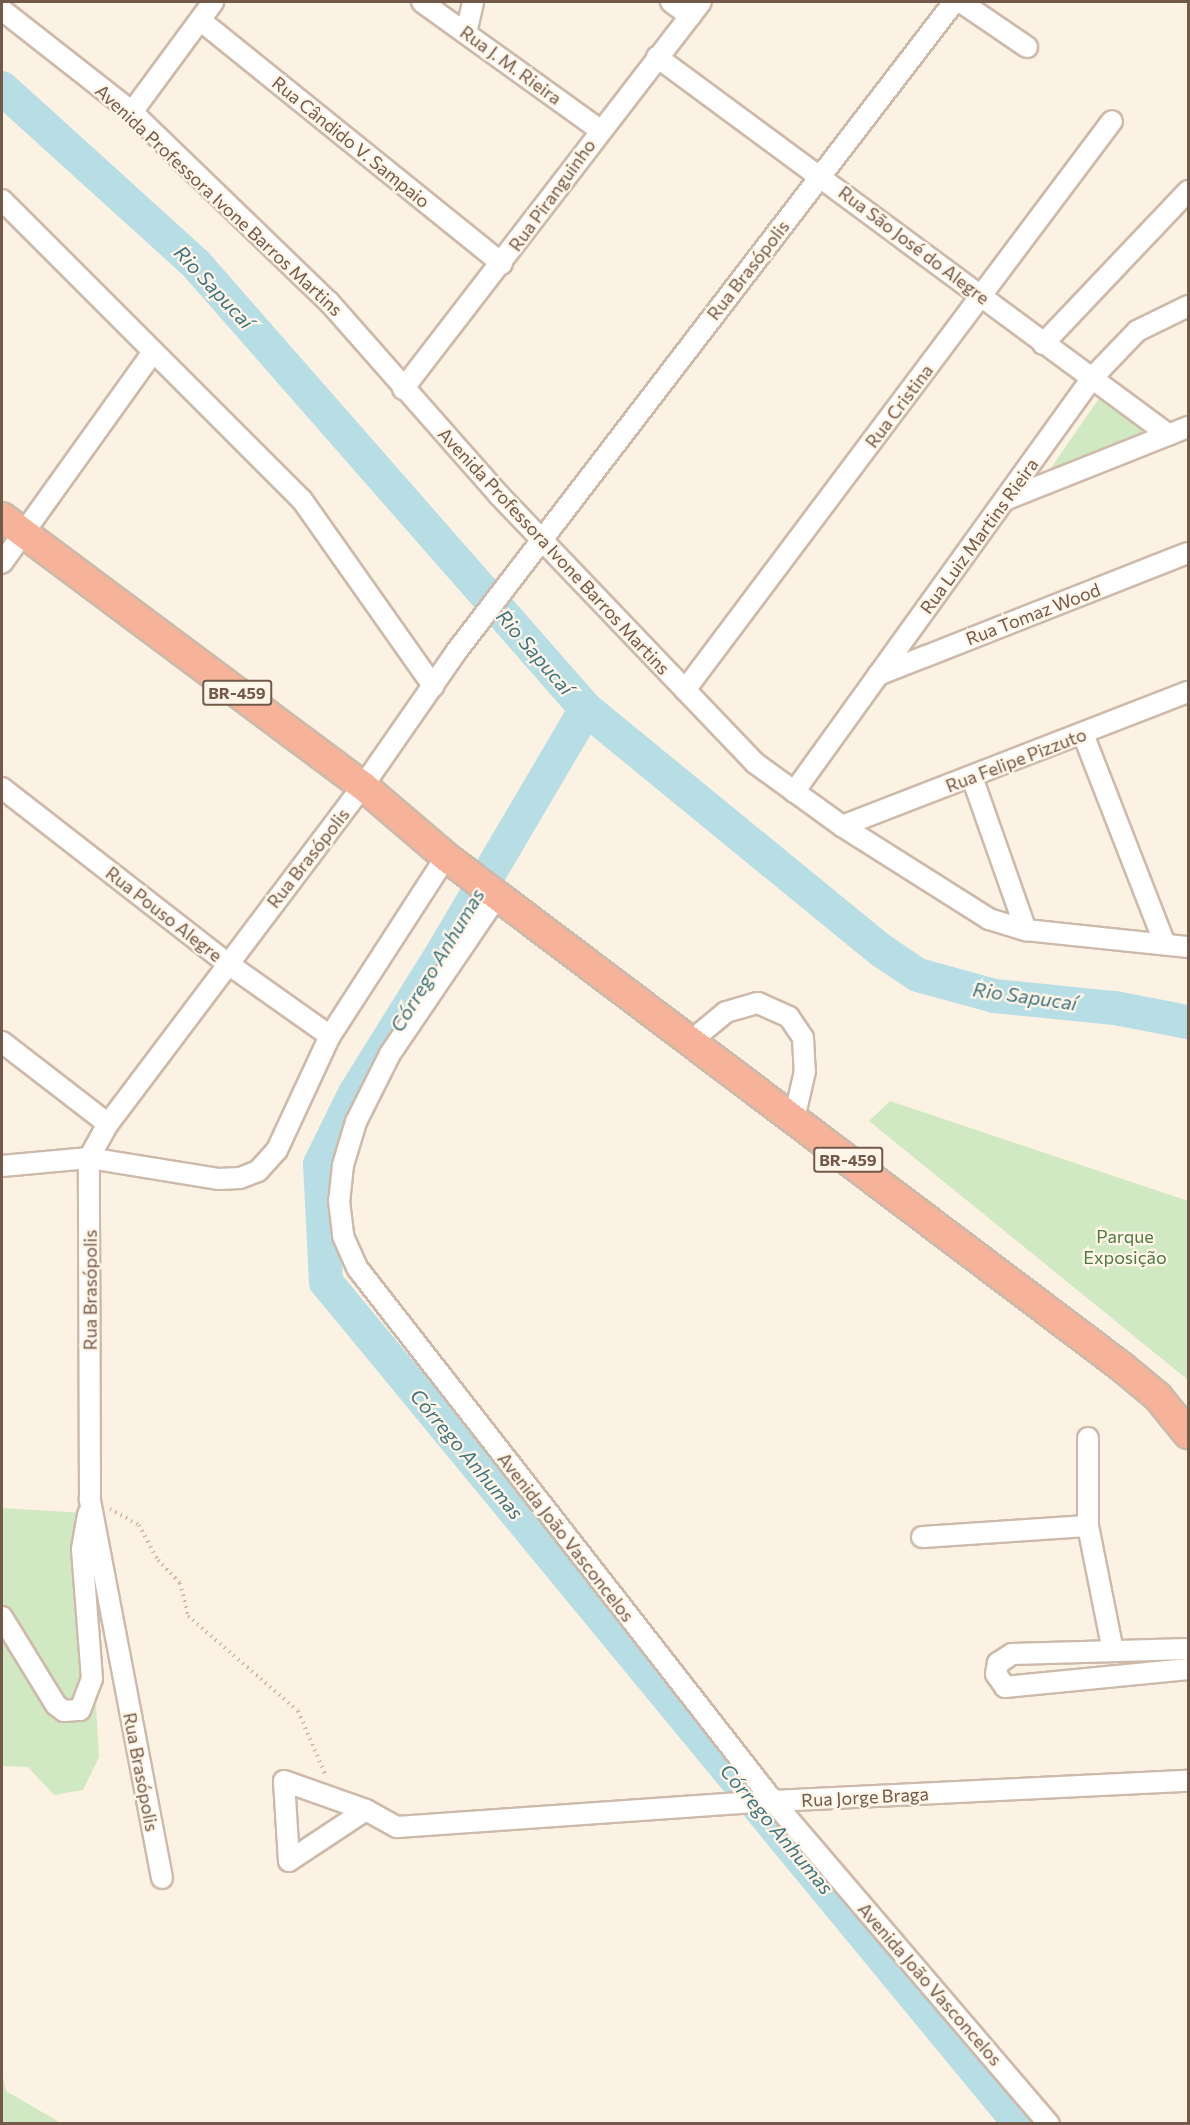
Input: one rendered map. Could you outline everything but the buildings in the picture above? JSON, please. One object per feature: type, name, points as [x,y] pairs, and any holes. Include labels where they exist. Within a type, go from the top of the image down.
[{"type":"highway","name":"BR-459","points":[[12,526],[363,786],[452,861],[1151,1390],[1188,1434]]},
{"type":"street","points":[[132,112],[213,2]]},
{"type":"street","name":"Rua J. M. Rieira","points":[[422,2],[599,129]]},
{"type":"street","points":[[466,33],[473,2]]},
{"type":"street","points":[[671,2],[695,9]]},
{"type":"street","name":"Rua Brasópolis","points":[[162,1878],[90,1499],[89,1158],[108,1124],[227,963],[363,786],[456,652],[545,540],[954,2]]},
{"type":"street","points":[[961,2],[1028,47]]},
{"type":"street","name":"Rua Piranguinho","points":[[403,388],[502,264],[599,129],[695,9]]},
{"type":"street","name":"Avenida Professora Ivone Barros Martins","points":[[2,10],[132,112],[329,302],[403,388],[755,763],[842,826],[968,909],[1026,930],[1188,947]]},
{"type":"street","name":"Rua Cândido V. Sampaio","points":[[200,20],[502,264]]},
{"type":"street","name":"Rua São José do Alegre","points":[[657,57],[982,294],[1043,344],[1168,435]]},
{"type":"street","name":"Rua Cristina","points":[[685,690],[1112,121]]},
{"type":"street","points":[[1043,344],[1188,191]]},
{"type":"street","points":[[2,200],[302,500],[433,686]]},
{"type":"street","name":"Rua Luiz Martins Rieira","points":[[794,792],[1092,378],[1137,331],[1188,306]]},
{"type":"street","points":[[2,563],[12,526],[153,351]]},
{"type":"street","points":[[1007,499],[1188,427]]},
{"type":"street","name":"Rua Tomaz Wood","points":[[878,675],[1188,553]]},
{"type":"street","name":"Rua Felipe Pizzuto","points":[[842,826],[1188,692]]},
{"type":"street","points":[[1083,734],[1165,944]]},
{"type":"street","points":[[972,777],[1026,930]]},
{"type":"street","name":"Rua Pouso Alegre","points":[[2,788],[227,963],[330,1036]]},
{"type":"street","points":[[2,1167],[89,1158],[219,1179],[240,1178],[258,1171],[277,1150],[330,1036],[452,861]]},
{"type":"street","name":"Avenida João Vasconcelos","points":[[493,891],[390,1054],[356,1122],[343,1165],[339,1201],[343,1236],[358,1269],[771,1802],[1049,2124]]},
{"type":"street","points":[[692,1041],[726,1012],[758,1003],[789,1017],[803,1038],[805,1071],[794,1119]]},
{"type":"street","points":[[2,1042],[108,1124]]},
{"type":"street","points":[[1088,1438],[1088,1526],[1113,1651]]},
{"type":"street","points":[[2,1617],[56,1705],[64,1712],[80,1710],[92,1679],[82,1549],[90,1499]]},
{"type":"street","points":[[922,1537],[1088,1526]]},
{"type":"street","points":[[1188,1649],[1012,1654],[998,1663],[996,1674],[1005,1688],[1188,1669]]},
{"type":"street","name":"Rua Jorge Braga","points":[[366,1810],[289,1861],[285,1781],[366,1810],[398,1827],[771,1802],[1188,1781]]},
{"type":"path","points":[[90,1499],[139,1525],[158,1560],[180,1583],[188,1616],[298,1711],[336,1799]]},
{"type":"green space","points":[[1100,397],[1153,435],[1044,478]]},
{"type":"green space","name":"Parque Exposição","points":[[890,1101],[1188,1201],[1188,1380],[869,1121]]},
{"type":"green space","points":[[2,1508],[85,1513],[99,1757],[83,1790],[54,1795],[28,1767],[2,1766]]},
{"type":"green space","points":[[2,2072],[6,2091],[61,2123],[2,2123]]},
{"type":"waterway","name":"Rio Sapucaí","points":[[2,88],[196,264],[586,709],[882,951],[918,975],[994,996],[1115,1008],[1188,1022]]},
{"type":"waterway","name":"Córrego Anhumas","points":[[586,709],[441,955],[355,1093],[320,1164],[326,1282],[1020,2124]]}]
